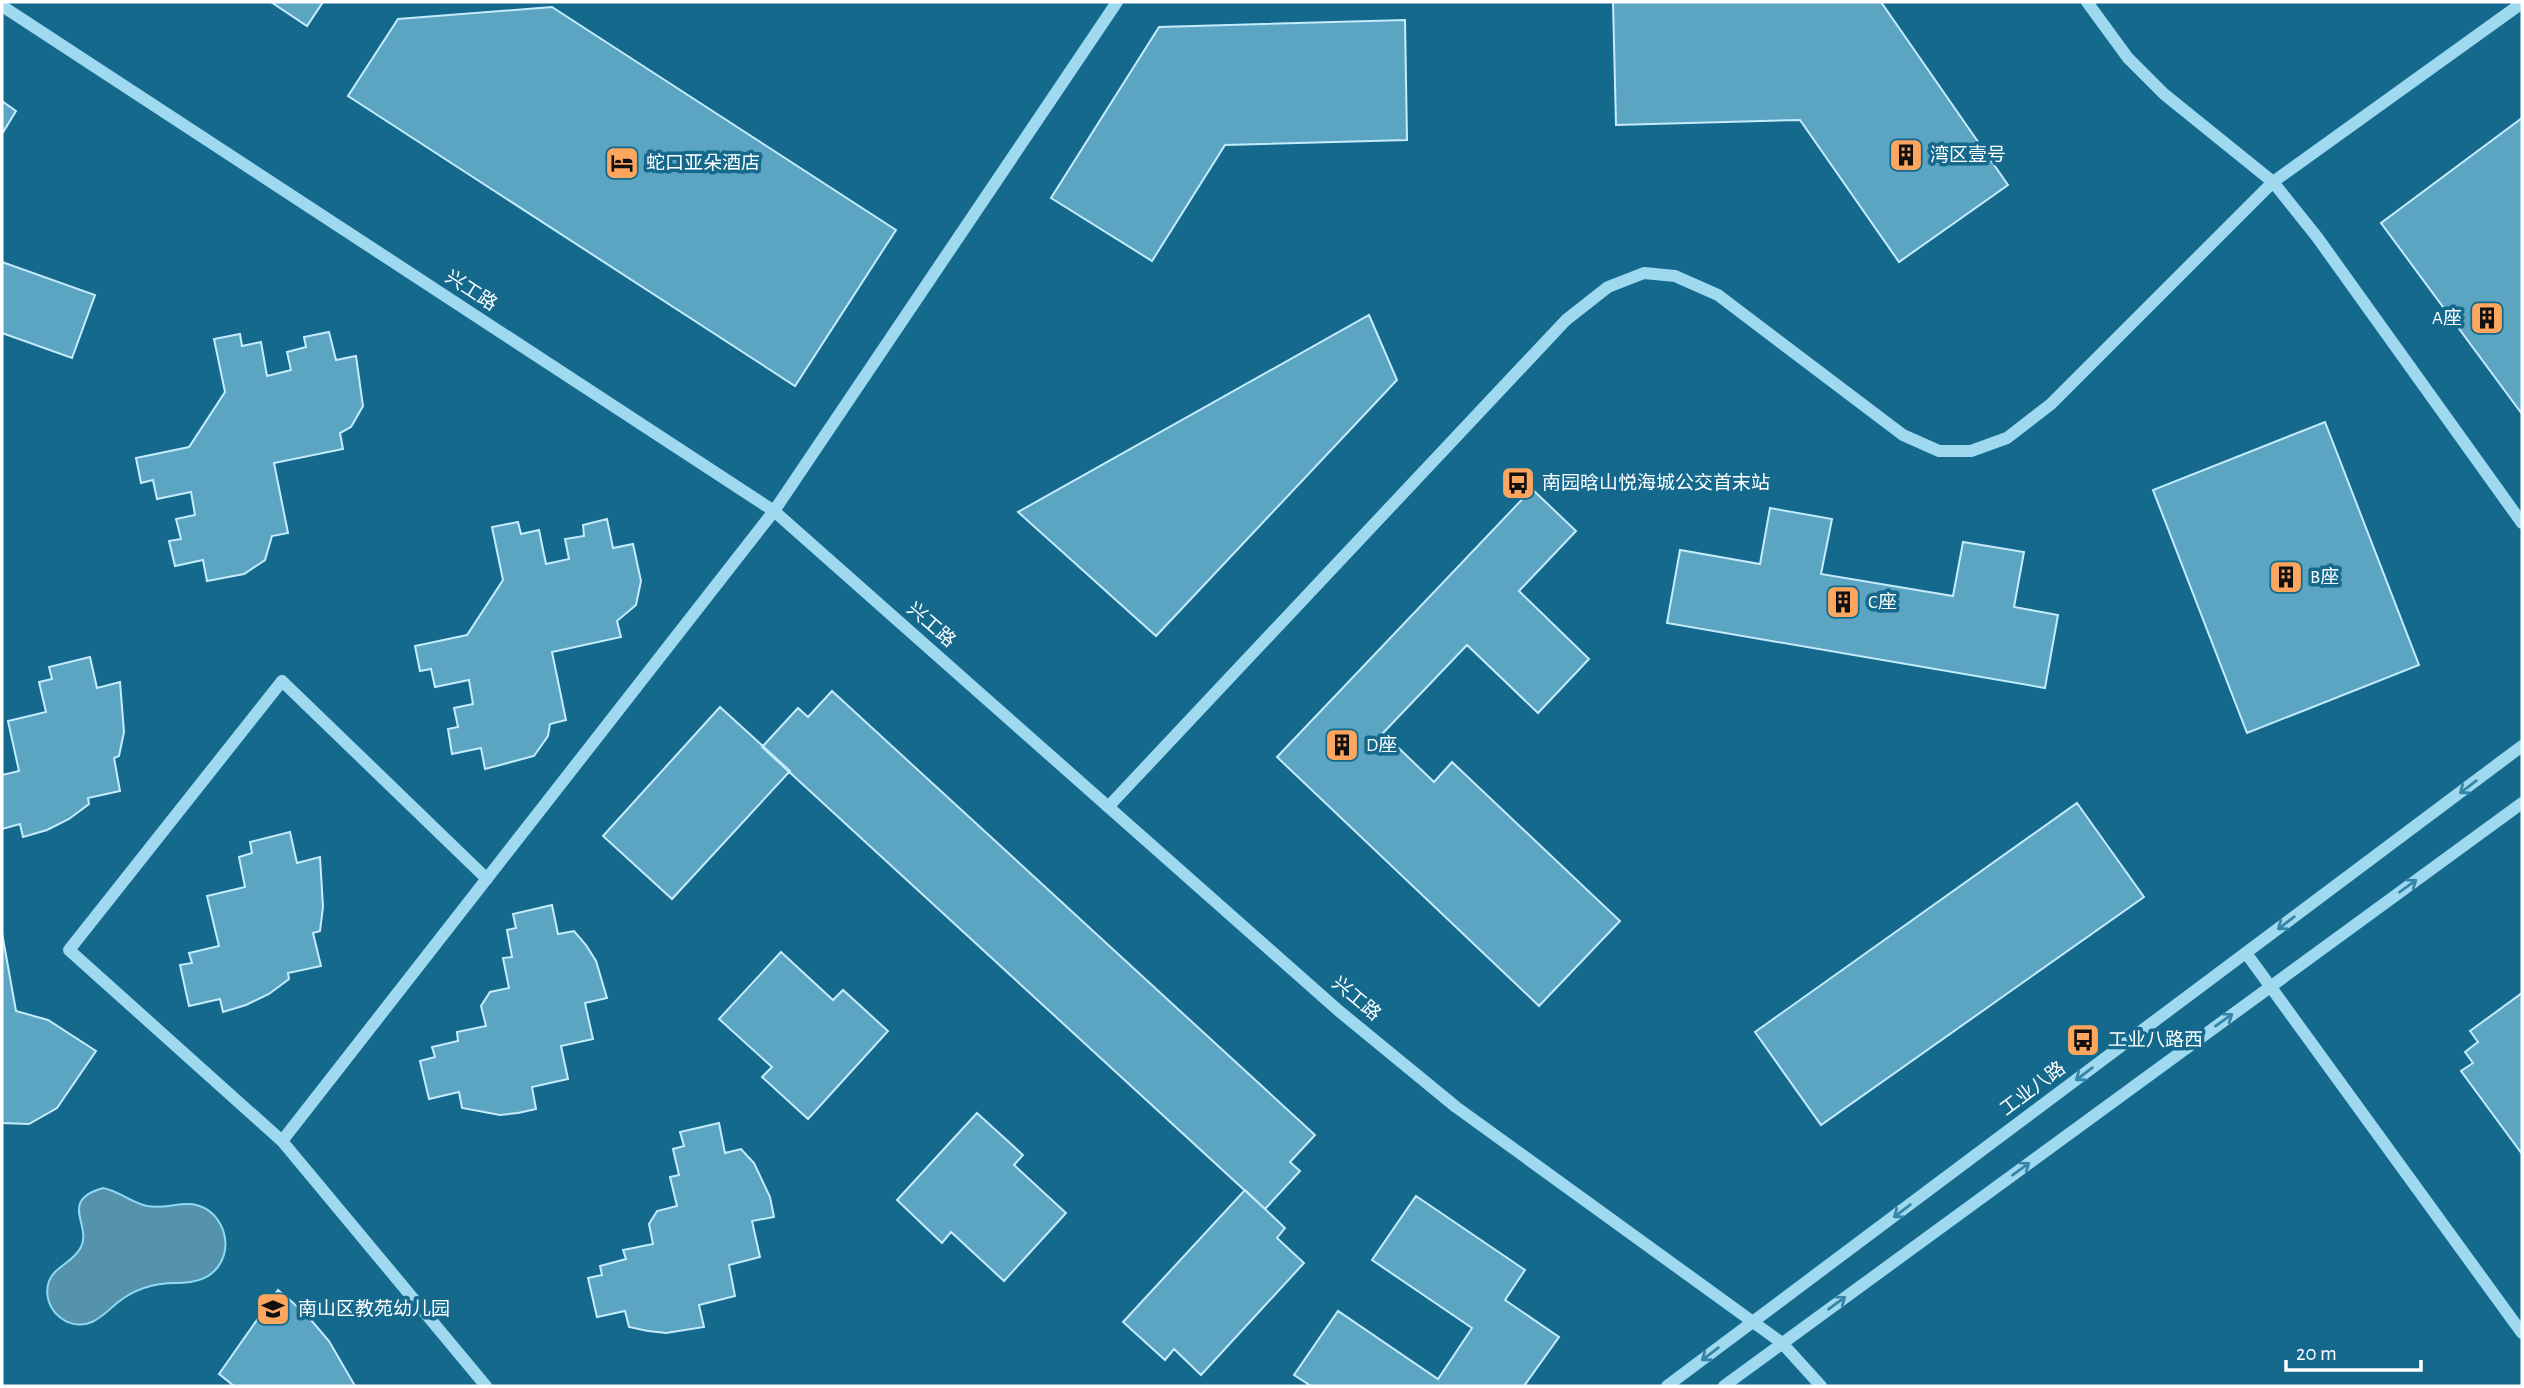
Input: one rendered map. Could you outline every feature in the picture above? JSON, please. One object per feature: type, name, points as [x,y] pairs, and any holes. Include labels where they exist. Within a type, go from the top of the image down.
[{"type":"street","points":[[282,1140],[774,511],[1118,2]]},
{"type":"street","points":[[2087,2],[2128,58],[2146,76],[2197,123],[2273,182],[2317,237],[2522,523]]},
{"type":"street","points":[[1108,807],[1566,320],[1608,287],[1644,273],[1675,276],[1718,295],[1903,435],[1939,451],[1971,451],[2007,438],[2051,404],[2273,182],[2522,3]]},
{"type":"street","name":"兴工路","points":[[2,6],[774,511],[1339,1011],[1456,1107],[1782,1343],[1821,1386]]},
{"type":"street","points":[[486,1386],[282,1140],[69,950],[282,681],[487,879]]},
{"type":"street","name":"工业八路","points":[[1667,1386],[2522,746]]},
{"type":"street","points":[[1724,1386],[2522,803]]},
{"type":"street","points":[[2246,953],[2522,1333]]},
{"type":"water","points":[[103,1188],[147,1206],[188,1204],[207,1210],[215,1216],[224,1233],[225,1253],[221,1262],[208,1276],[196,1281],[160,1284],[138,1291],[92,1322],[73,1324],[65,1321],[48,1300],[49,1281],[81,1247],[83,1230],[79,1207],[82,1200],[90,1193]]},
{"type":"building","points":[[271,2],[323,2],[307,26]]},
{"type":"building","name":"湾区壹号","points":[[1613,2],[1881,2],[2008,185],[1899,262],[1800,120],[1616,125]]},
{"type":"building","name":"蛇口亚朵酒店","points":[[552,7],[896,230],[795,386],[348,96],[398,19]]},
{"type":"building","points":[[1405,20],[1407,140],[1225,145],[1152,261],[1051,198],[1159,27]]},
{"type":"building","points":[[2,101],[16,111],[2,134]]},
{"type":"building","name":"A座","points":[[2522,118],[2522,414],[2381,223]]},
{"type":"building","points":[[2,262],[95,295],[72,358],[2,333]]},
{"type":"building","points":[[1369,315],[1397,380],[1156,636],[1018,512]]},
{"type":"building","points":[[329,332],[336,360],[356,356],[363,406],[351,427],[340,433],[343,449],[274,463],[288,533],[272,536],[265,560],[244,574],[207,581],[203,560],[175,566],[169,541],[181,539],[176,519],[195,515],[191,492],[157,499],[153,480],[141,483],[136,458],[189,447],[225,392],[214,339],[240,334],[242,346],[261,342],[267,376],[291,370],[287,352],[306,347],[304,337]]},
{"type":"building","name":"B座","points":[[2325,422],[2419,665],[2247,733],[2153,490]]},
{"type":"building","name":"D座","points":[[1532,489],[1576,531],[1519,591],[1589,659],[1538,713],[1467,645],[1383,733],[1434,782],[1452,762],[1620,921],[1539,1006],[1277,757]]},
{"type":"building","name":"C座","points":[[1770,508],[1832,519],[1821,574],[1953,596],[1963,542],[2024,552],[2014,607],[2058,615],[2045,688],[1667,623],[1680,550],[1760,564]]},
{"type":"building","points":[[607,519],[613,548],[633,544],[641,581],[636,605],[617,621],[621,637],[552,652],[566,720],[550,724],[548,736],[534,756],[485,769],[481,748],[452,754],[448,729],[458,727],[454,708],[473,704],[469,680],[435,687],[431,669],[420,671],[415,646],[467,635],[503,580],[492,527],[518,522],[521,534],[539,530],[546,564],[569,559],[565,539],[584,536],[583,525]]},
{"type":"building","points":[[90,657],[97,688],[120,682],[124,732],[119,756],[114,758],[120,791],[88,798],[89,804],[69,819],[47,830],[23,837],[20,824],[2,829],[2,775],[19,771],[8,721],[46,712],[39,682],[52,679],[49,667]]},
{"type":"building","points":[[832,691],[1315,1135],[1290,1162],[1300,1171],[1265,1209],[762,747],[798,708],[808,717]]},
{"type":"building","points":[[720,707],[790,771],[672,899],[603,836]]},
{"type":"building","points":[[2077,803],[2144,897],[1821,1125],[1755,1032]]},
{"type":"building","points":[[290,832],[297,863],[320,857],[323,907],[320,931],[313,933],[321,966],[288,973],[289,979],[269,994],[223,1012],[220,999],[189,1006],[180,965],[192,963],[189,953],[219,946],[207,896],[245,887],[239,857],[252,853],[250,842]]},
{"type":"building","points":[[552,905],[558,934],[574,931],[586,945],[596,961],[607,998],[585,1003],[593,1039],[561,1046],[568,1079],[532,1087],[536,1109],[518,1113],[500,1115],[462,1108],[459,1092],[429,1099],[420,1061],[435,1057],[432,1047],[458,1041],[457,1032],[486,1026],[481,1006],[490,992],[509,988],[503,958],[512,957],[507,930],[516,928],[513,914]]},
{"type":"building","points":[[2,933],[16,1011],[48,1020],[96,1051],[57,1108],[29,1124],[2,1123]]},
{"type":"building","points":[[781,952],[833,1000],[843,990],[888,1031],[808,1119],[762,1077],[772,1067],[719,1019]]},
{"type":"building","points":[[2522,993],[2522,1154],[2461,1071],[2473,1063],[2465,1052],[2478,1042],[2470,1031]]},
{"type":"building","points":[[977,1113],[1023,1155],[1014,1165],[1066,1213],[1004,1281],[951,1232],[942,1243],[897,1200]]},
{"type":"building","points":[[719,1123],[725,1153],[741,1149],[754,1163],[770,1197],[774,1217],[752,1221],[760,1257],[729,1265],[735,1296],[699,1305],[704,1327],[666,1333],[629,1327],[625,1311],[597,1317],[588,1278],[602,1275],[600,1266],[626,1259],[623,1250],[653,1244],[649,1224],[657,1211],[677,1206],[670,1177],[679,1175],[673,1149],[684,1146],[680,1132]]},
{"type":"building","points":[[1245,1190],[1285,1228],[1277,1238],[1304,1263],[1201,1375],[1174,1349],[1165,1360],[1123,1322]]},
{"type":"building","points":[[1416,1196],[1525,1270],[1505,1300],[1559,1337],[1524,1386],[1311,1386],[1294,1375],[1338,1311],[1438,1379],[1472,1328],[1372,1260]]},
{"type":"building","points":[[278,1290],[305,1313],[329,1341],[355,1386],[234,1386],[219,1374]]},
{"type":"place","name":"湾区壹号","points":[[1906,155]]},
{"type":"place","name":"蛇口亚朵酒店","points":[[622,163]]},
{"type":"place","name":"A座","points":[[2487,318]]},
{"type":"place","name":"南园晗山悦海城公交首末站","points":[[1518,483]]},
{"type":"place","name":"B座","points":[[2286,577]]},
{"type":"place","name":"C座","points":[[1843,602]]},
{"type":"place","name":"D座","points":[[1342,745]]},
{"type":"place","name":"工业八路西","points":[[2083,1040]]},
{"type":"place","name":"南山区教苑幼儿园","points":[[273,1309]]}]
